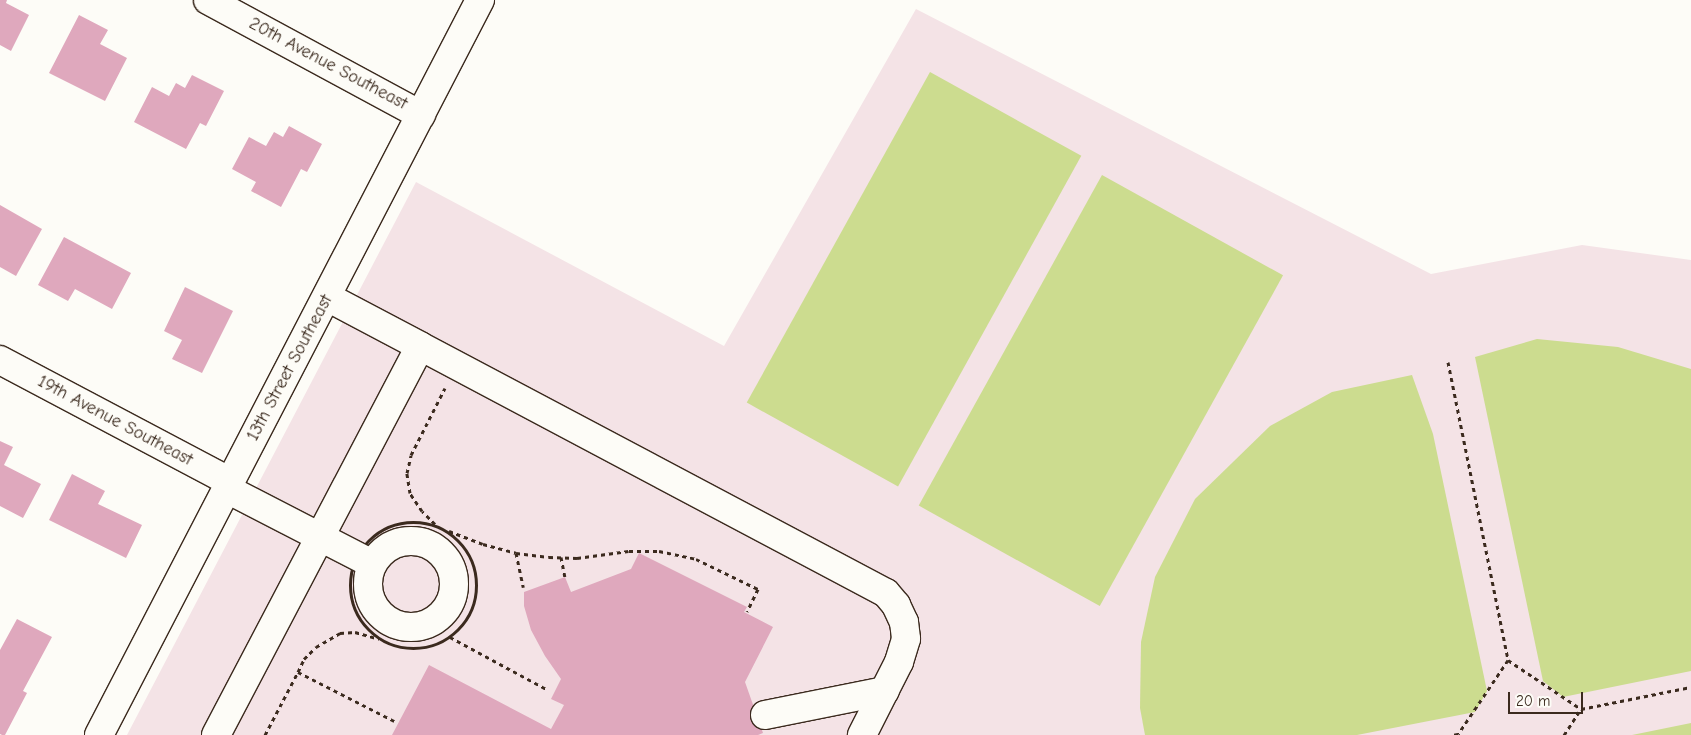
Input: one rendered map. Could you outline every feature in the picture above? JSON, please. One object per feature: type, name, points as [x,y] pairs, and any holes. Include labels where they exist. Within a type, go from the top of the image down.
[{"type":"street","name":"20th Avenue Southeast","points":[[208,0],[421,115]]},
{"type":"street","name":"13th Street Southeast","points":[[98,735],[480,0]]},
{"type":"street","points":[[327,297],[886,593],[896,604],[904,622],[906,639],[899,662],[862,735]]},
{"type":"street","points":[[216,735],[420,346]]},
{"type":"street","name":"19th Avenue Southeast","points":[[0,360],[365,560]]},
{"type":"street","points":[[765,715],[885,690]]},
{"type":"path","points":[[1448,362],[1508,660],[1581,709],[1691,687]]},
{"type":"path","points":[[437,526],[422,511],[410,493],[407,473],[411,456],[457,365]]},
{"type":"path","points":[[446,530],[462,544],[473,562],[477,582],[474,603],[465,622],[450,636],[431,646],[410,648],[389,644],[372,632],[358,616],[351,596],[350,576],[365,560],[369,539],[386,527],[406,522],[427,522],[483,544],[516,553],[577,558],[629,551],[659,551],[696,559],[758,589],[747,612]]},
{"type":"path","points":[[516,553],[523,587]]},
{"type":"path","points":[[561,557],[565,577]]},
{"type":"path","points":[[265,735],[304,659],[316,647],[340,633],[355,632],[383,640]]},
{"type":"path","points":[[450,636],[548,690]]},
{"type":"path","points":[[1452,735],[1459,734],[1508,660]]},
{"type":"path","points":[[298,672],[394,721]]},
{"type":"path","points":[[1564,735],[1581,709]]},
{"type":"shaded area","points":[[916,9],[1431,274],[1582,245],[1691,260],[1691,735],[127,735],[416,182],[724,346]]},
{"type":"green space","points":[[930,72],[1081,156],[898,486],[747,403]]},
{"type":"green space","points":[[1102,175],[1283,275],[1100,606],[919,506]]},
{"type":"green space","points":[[1537,339],[1618,347],[1691,369],[1691,671],[1563,697],[1543,681],[1475,357]]},
{"type":"green space","points":[[1412,375],[1433,434],[1487,691],[1475,712],[1357,735],[1145,735],[1140,708],[1141,642],[1155,577],[1195,499],[1270,426],[1332,392]]},
{"type":"green space","points":[[1691,723],[1691,735],[1632,735]]},
{"type":"building","points":[[0,0],[7,0],[6,3],[29,15],[11,51],[0,45]]},
{"type":"building","points":[[79,15],[108,30],[100,44],[127,58],[105,101],[49,73]]},
{"type":"building","points":[[192,75],[224,91],[206,126],[200,123],[186,149],[134,122],[152,87],[169,96],[176,83],[185,88]]},
{"type":"building","points":[[289,126],[322,144],[307,172],[301,169],[281,207],[251,191],[256,182],[232,169],[249,137],[266,146],[274,132],[283,137]]},
{"type":"building","points":[[0,205],[42,229],[16,276],[0,267]]},
{"type":"building","points":[[64,237],[131,273],[112,309],[75,289],[68,301],[38,285]]},
{"type":"building","points":[[185,287],[233,311],[202,373],[172,359],[182,340],[164,331]]},
{"type":"building","points":[[0,441],[13,447],[4,465],[41,484],[23,518],[0,506]]},
{"type":"building","points":[[72,474],[105,491],[98,504],[142,525],[126,558],[49,520]]},
{"type":"building","points":[[639,553],[747,607],[744,612],[773,627],[745,682],[763,733],[758,735],[392,735],[429,665],[551,729],[564,705],[551,699],[561,679],[545,656],[531,630],[524,606],[524,592],[565,577],[571,592],[631,569]]},
{"type":"building","points":[[17,619],[52,637],[23,691],[27,693],[5,735],[2,735],[0,734],[0,650]]}]
